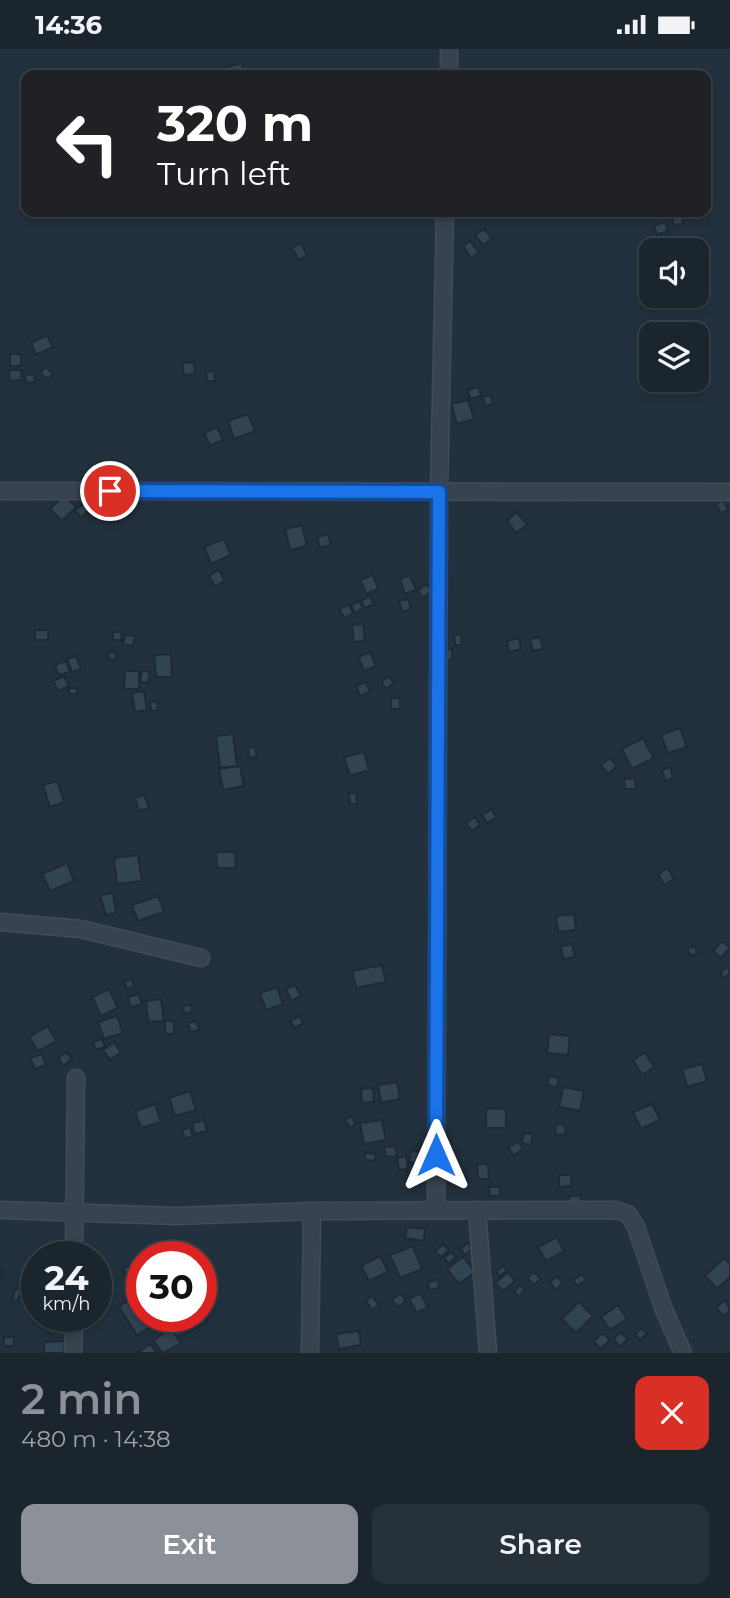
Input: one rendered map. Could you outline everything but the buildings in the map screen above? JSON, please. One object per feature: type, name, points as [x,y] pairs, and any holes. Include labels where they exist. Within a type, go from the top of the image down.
[{"type":"street","points":[[449,49],[449,70]]},
{"type":"street","points":[[436,1210],[439,492],[445,217]]},
{"type":"street","points":[[0,491],[730,492]]},
{"type":"street","points":[[0,922],[81,929],[201,958]]},
{"type":"street","points":[[74,1241],[76,1079]]},
{"type":"street","points":[[0,1210],[177,1216],[312,1211],[615,1210],[628,1214],[645,1247],[664,1310],[682,1353]]},
{"type":"street","points":[[477,1210],[488,1353]]},
{"type":"street","points":[[310,1353],[312,1211]]},
{"type":"street","points":[[73,1353],[74,1332]]},
{"type":"route","points":[[110,491],[439,492],[436,1155]]}]
